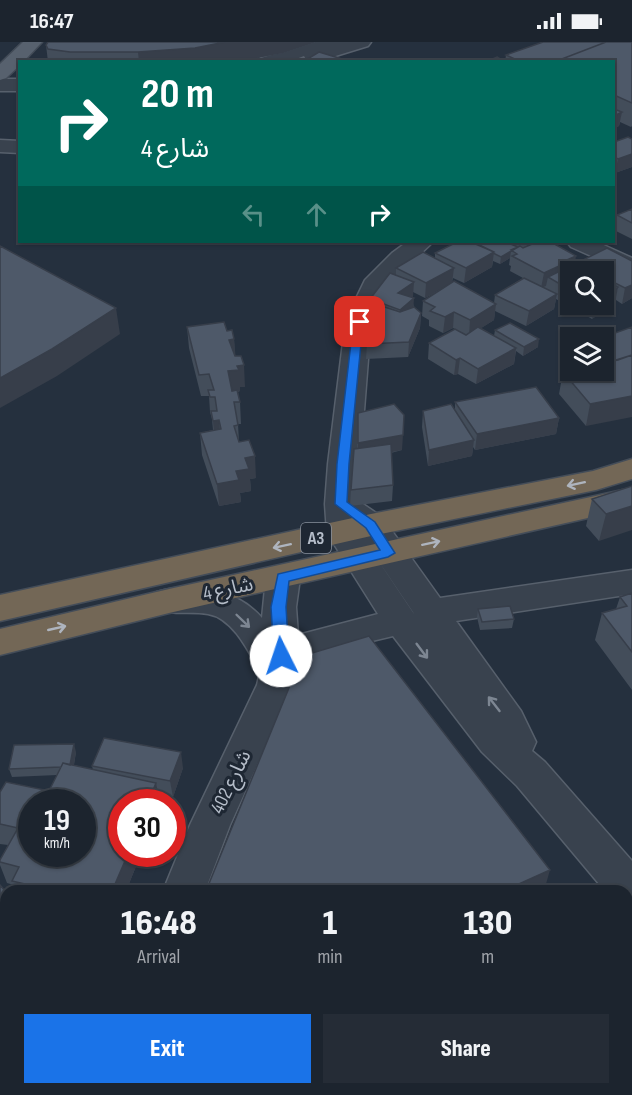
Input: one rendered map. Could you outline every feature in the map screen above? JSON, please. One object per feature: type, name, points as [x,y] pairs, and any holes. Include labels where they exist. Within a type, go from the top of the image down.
[{"type":"highway","name":"شارع 4","points":[[0,608],[360,535],[632,469]]},
{"type":"highway","name":"شارع 4","points":[[0,642],[169,601],[283,578],[360,535],[632,498]]},
{"type":"main road","points":[[0,74],[29,49]]},
{"type":"street","points":[[274,60],[334,42]]},
{"type":"street","points":[[306,60],[362,42]]},
{"type":"street","points":[[0,85],[18,85]]},
{"type":"street","points":[[0,146],[18,147]]},
{"type":"street","points":[[420,243],[400,258],[374,285],[357,334],[343,464],[360,535],[495,741],[531,774],[626,885]]},
{"type":"street","points":[[581,243],[632,267]]},
{"type":"street","name":"شارع 402","points":[[186,885],[210,825],[253,737],[280,665],[279,607],[283,578]]},
{"type":"street","points":[[169,601],[212,602],[231,610],[255,633],[280,665],[304,645],[339,634],[415,617],[632,582]]},
{"type":"building","points":[[48,42],[225,42],[195,48],[138,52],[70,52],[48,49],[46,45]]},
{"type":"building","points":[[543,42],[606,42],[559,60],[517,60],[506,55]]},
{"type":"building","points":[[606,42],[632,42],[632,103],[615,95],[615,60],[559,60]]},
{"type":"building","points":[[319,52],[345,60],[306,60]]},
{"type":"building","points":[[628,137],[632,139],[632,154],[618,159],[615,157],[615,142]]},
{"type":"building","points":[[632,209],[632,223],[617,215]]},
{"type":"building","points":[[455,243],[473,243],[494,252],[466,268],[435,253]]},
{"type":"building","points":[[475,243],[508,243],[518,247],[501,257]]},
{"type":"building","points":[[535,243],[553,243],[576,256],[567,260],[570,261],[560,261],[560,266],[544,273],[512,256],[517,254],[511,250],[520,246],[523,248]]},
{"type":"building","points":[[0,246],[116,308],[52,349],[0,378]]},
{"type":"building","points":[[607,248],[632,261],[632,285],[625,288],[614,282],[614,261],[581,261]]},
{"type":"building","points":[[423,252],[454,268],[426,283],[396,268]]},
{"type":"building","points":[[560,271],[560,284],[548,277]]},
{"type":"building","points":[[390,273],[414,282],[398,293],[414,298],[400,310],[370,299]]},
{"type":"building","points":[[524,278],[557,294],[529,311],[495,295]]},
{"type":"building","points":[[454,281],[496,304],[470,320],[454,312],[445,317],[430,311],[435,307],[423,301]]},
{"type":"building","points":[[369,302],[400,312],[414,307],[421,313],[409,342],[367,344]]},
{"type":"building","points":[[224,322],[227,331],[232,330],[234,339],[229,340],[235,356],[241,356],[244,365],[237,366],[239,370],[228,371],[232,391],[237,390],[240,402],[234,402],[238,425],[234,426],[239,442],[249,440],[255,456],[245,458],[249,469],[236,471],[239,480],[217,484],[200,433],[221,429],[219,420],[213,421],[211,411],[217,411],[215,397],[210,397],[208,390],[214,390],[209,374],[199,375],[187,327]]},
{"type":"building","points":[[510,323],[539,339],[524,347],[495,330]]},
{"type":"building","points":[[478,327],[516,348],[478,369],[460,358],[456,360],[429,343],[455,329],[466,335]]},
{"type":"building","points":[[632,327],[632,355],[616,360],[614,358],[614,333]]},
{"type":"building","points":[[632,355],[632,396],[590,404],[571,381],[614,381],[614,361]]},
{"type":"building","points":[[536,387],[559,418],[477,434],[455,402]]},
{"type":"building","points":[[394,404],[404,415],[403,435],[358,443],[358,413]]},
{"type":"building","points":[[451,404],[474,440],[429,450],[423,411]]},
{"type":"building","points":[[391,444],[393,485],[351,490],[354,449]]},
{"type":"building","points":[[632,486],[632,506],[606,514],[592,499]]},
{"type":"building","points":[[632,593],[632,652],[602,613],[627,606],[620,597]]},
{"type":"building","points":[[510,606],[514,619],[482,622],[478,609]]},
{"type":"building","points":[[369,636],[550,870],[516,885],[208,885],[302,656]]},
{"type":"building","points":[[104,738],[181,752],[170,781],[92,766]]},
{"type":"building","points":[[74,744],[70,765],[63,763],[61,767],[9,769],[14,745]]},
{"type":"building","points":[[63,763],[156,783],[153,789],[108,789],[108,867],[122,867],[115,885],[29,885],[12,881],[19,867],[96,867],[96,789],[50,789]]},
{"type":"building","points":[[6,782],[39,789],[18,789],[18,828],[0,824],[0,792]]},
{"type":"building","points":[[18,828],[18,867],[0,862]]},
{"type":"route","points":[[281,656],[279,593],[283,578],[388,553],[370,525],[341,504],[343,464],[360,322]]}]
